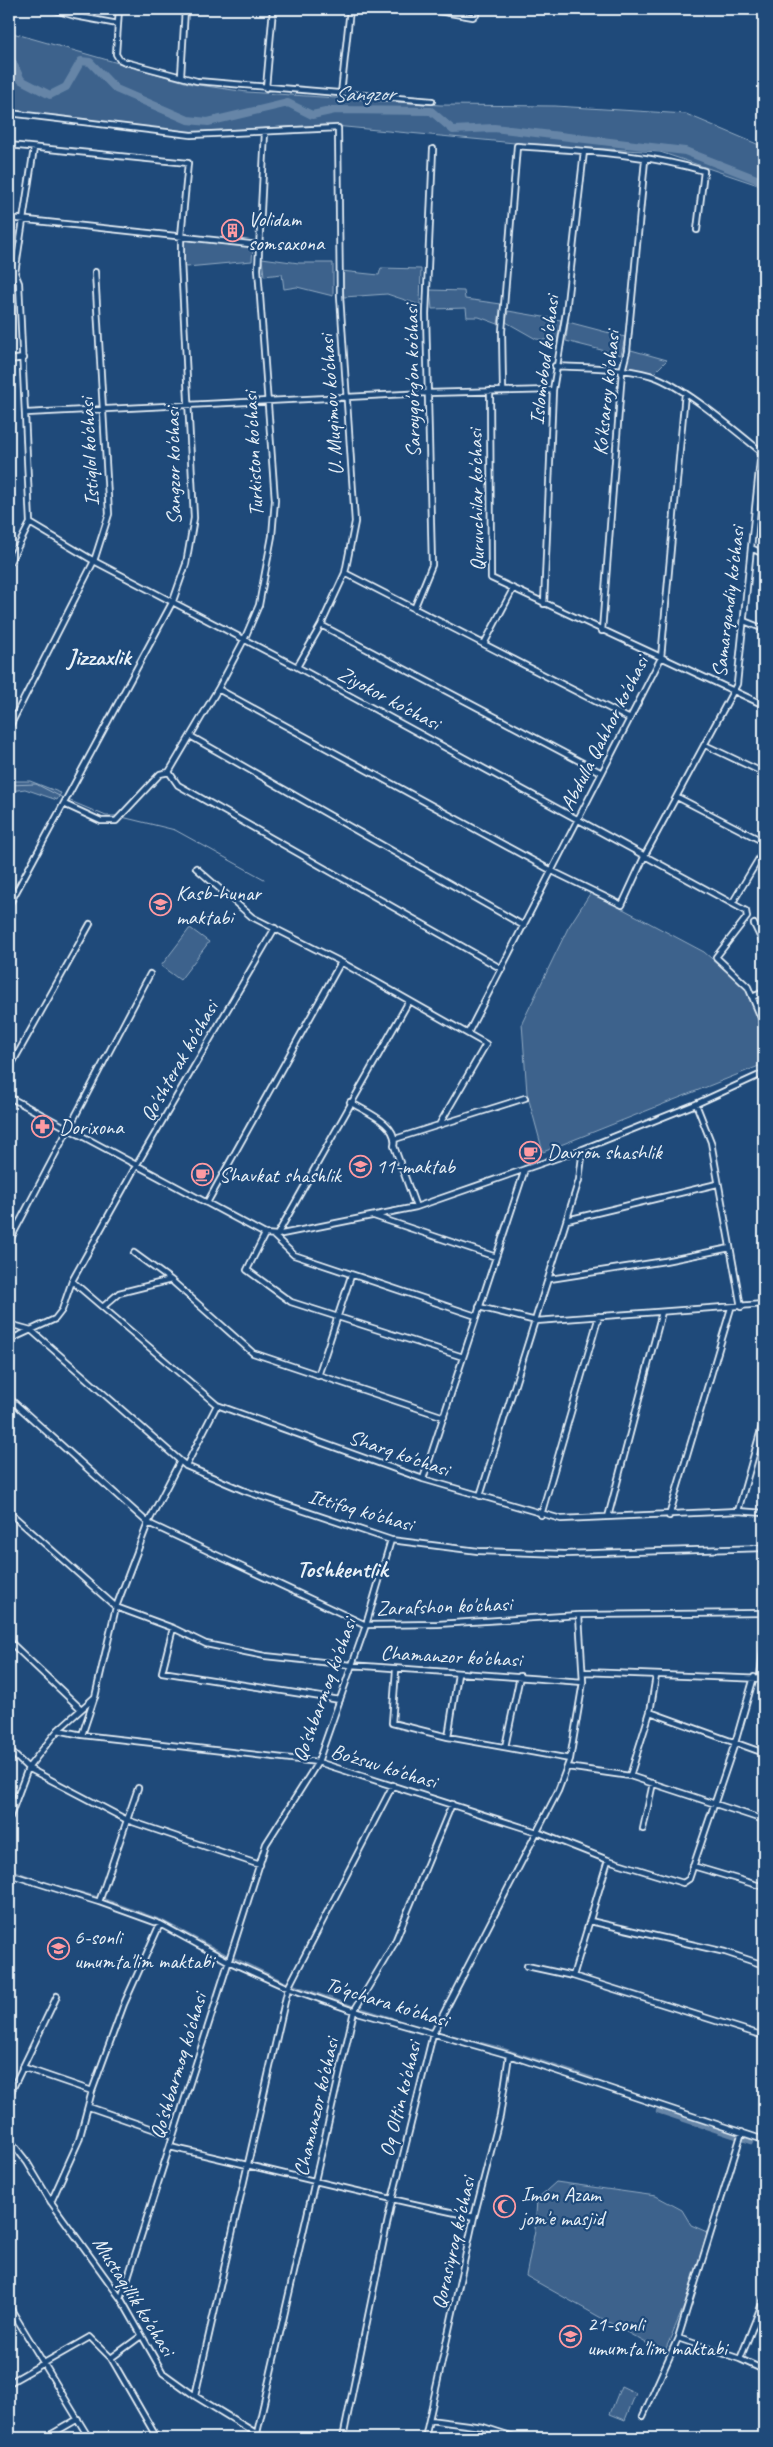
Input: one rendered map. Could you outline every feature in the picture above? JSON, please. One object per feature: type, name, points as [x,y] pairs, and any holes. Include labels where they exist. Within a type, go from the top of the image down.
[{"type":"street","points":[[52,9],[75,16],[118,24]]},
{"type":"street","points":[[120,9],[116,54],[119,59],[197,80],[266,88],[432,101]]},
{"type":"street","points":[[181,76],[185,9]]},
{"type":"street","points":[[266,88],[273,9]]},
{"type":"street","points":[[341,94],[350,9]]},
{"type":"street","points":[[427,9],[473,17],[476,10]]},
{"type":"street","points":[[9,113],[191,135],[265,132]]},
{"type":"street","name":"U. Muqimov ko'chasi","points":[[265,132],[338,128],[340,296],[355,522],[345,573],[321,625],[296,667]]},
{"type":"street","name":"Turkiston ko'chasi","points":[[64,804],[101,821],[116,821],[160,774],[169,772],[192,737],[218,689],[244,640],[259,605],[272,536],[275,500],[258,269],[265,132]]},
{"type":"street","points":[[9,146],[34,148],[15,273],[24,358],[30,523],[9,564]]},
{"type":"street","points":[[503,390],[502,331],[517,146],[584,151],[679,164],[704,171],[697,230]]},
{"type":"street","name":"Sangzor ko'chasi","points":[[9,905],[173,601],[186,564],[194,518],[180,236],[188,163],[34,148]]},
{"type":"street","name":"Saroyqo'rg'on ko'chasi","points":[[414,608],[432,566],[426,393],[426,314],[433,149]]},
{"type":"street","name":"Islomobod ko'chasi","points":[[544,604],[553,390],[566,312],[584,151]]},
{"type":"street","name":"Ko'ksaroy ko'chasi","points":[[602,630],[622,371],[628,351],[645,160]]},
{"type":"street","points":[[9,218],[259,245]]},
{"type":"street","name":"Istiqlol ko'chasi","points":[[9,728],[94,561],[109,514],[95,272]]},
{"type":"street","points":[[9,280],[17,278]]},
{"type":"street","points":[[9,360],[24,358]]},
{"type":"street","points":[[556,366],[622,371],[658,378],[685,393],[763,453]]},
{"type":"street","points":[[26,413],[426,393],[553,390]]},
{"type":"street","name":"Quruvchilar ko'chasi","points":[[490,391],[491,578],[764,705]]},
{"type":"street","name":"Abdulla Qahhor ko'chasi","points":[[468,1033],[661,658],[685,393]]},
{"type":"street","name":"Samarqandiy ko'chasi","points":[[552,871],[622,905],[645,855],[737,684],[763,453]]},
{"type":"street","name":"Ziyokor ko'chasi","points":[[30,523],[94,561],[173,601],[733,902]]},
{"type":"street","points":[[751,548],[764,554]]},
{"type":"street","points":[[345,573],[630,719]]},
{"type":"street","points":[[484,644],[513,589]]},
{"type":"street","points":[[744,621],[764,629]]},
{"type":"street","points":[[321,625],[602,773]]},
{"type":"street","points":[[218,689],[552,871]]},
{"type":"street","points":[[192,737],[524,926]]},
{"type":"street","points":[[705,745],[764,772]]},
{"type":"street","points":[[169,772],[178,785],[502,969]]},
{"type":"street","points":[[677,797],[764,842]]},
{"type":"street","points":[[764,850],[733,902],[746,911],[746,917],[717,953],[716,957],[748,988],[764,1025]]},
{"type":"street","points":[[196,868],[252,917],[341,962],[486,1044],[440,1125]]},
{"type":"street","points":[[9,1069],[90,924]]},
{"type":"street","points":[[754,924],[764,945]]},
{"type":"street","name":"Qo'shterak ko'chasi","points":[[9,1340],[55,1319],[62,1310],[72,1281],[136,1166],[275,928]]},
{"type":"street","points":[[207,1203],[341,962]]},
{"type":"street","points":[[9,1242],[67,1128],[150,974]]},
{"type":"street","points":[[752,997],[764,992]]},
{"type":"street","points":[[275,1235],[409,1001]]},
{"type":"street","points":[[9,1097],[265,1234],[275,1235],[416,1207],[583,1149],[696,1104],[764,1073]]},
{"type":"street","points":[[396,1139],[525,1098]]},
{"type":"street","points":[[350,1102],[392,1129],[396,1139],[394,1146],[416,1207]]},
{"type":"street","points":[[696,1104],[712,1142],[717,1184],[741,1307]]},
{"type":"street","points":[[480,1496],[550,1279],[582,1169],[583,1149]]},
{"type":"street","points":[[423,1479],[525,1169]]},
{"type":"street","points":[[567,1220],[717,1184]]},
{"type":"street","points":[[372,1215],[496,1256]]},
{"type":"street","points":[[265,1234],[247,1270],[291,1302],[463,1357]]},
{"type":"street","points":[[275,1235],[294,1255],[351,1276],[476,1316]]},
{"type":"street","points":[[550,1279],[730,1248]]},
{"type":"street","points":[[134,1253],[170,1280],[253,1353],[444,1417]]},
{"type":"street","points":[[318,1376],[339,1318],[351,1276]]},
{"type":"street","points":[[104,1306],[119,1293],[170,1280]]},
{"type":"street","name":"Sharq ko'chasi","points":[[72,1281],[104,1306],[217,1406],[423,1479],[541,1515],[561,1519],[669,1516],[738,1511],[764,1513]]},
{"type":"street","points":[[479,1307],[536,1321],[731,1308],[764,1304]]},
{"type":"street","points":[[669,1516],[731,1308]]},
{"type":"street","points":[[608,1517],[662,1312]]},
{"type":"street","points":[[541,1515],[599,1316]]},
{"type":"street","name":"Ittifoq ko'chasi","points":[[9,1324],[30,1330],[186,1466],[245,1491],[391,1540],[478,1551],[564,1554],[764,1548]]},
{"type":"street","name":"Zarafshon ko'chasi","points":[[9,1398],[148,1523],[366,1625],[438,1624],[579,1615],[764,1613]]},
{"type":"street","points":[[186,1466],[217,1406]]},
{"type":"street","points":[[738,1511],[764,1419]]},
{"type":"street","points":[[82,1736],[95,1697],[116,1607],[148,1523],[180,1461]]},
{"type":"street","points":[[9,1512],[116,1607]]},
{"type":"street","name":"Qo'shbarmoq ko'chasi","points":[[121,2299],[266,1844],[318,1762],[366,1625],[391,1540]]},
{"type":"street","name":"Chamanzor ko'chasi","points":[[116,1607],[173,1628],[206,1644],[264,1656],[396,1670],[520,1676],[583,1682]]},
{"type":"street","name":"Oq Oltin ko'chasi","points":[[343,2438],[392,2200],[432,2034],[558,1791],[570,1759],[584,1672],[579,1615]]},
{"type":"street","points":[[173,1628],[162,1672],[340,1700]]},
{"type":"street","points":[[9,1641],[81,1709]]},
{"type":"street","points":[[584,1672],[656,1676],[762,1678],[764,1642]]},
{"type":"street","points":[[396,1670],[392,1723],[448,1737],[570,1759]]},
{"type":"street","points":[[448,1737],[458,1674]]},
{"type":"street","points":[[505,1747],[520,1676]]},
{"type":"street","points":[[630,1776],[650,1712],[656,1676]]},
{"type":"street","points":[[754,1677],[735,1743],[693,1866],[764,1887]]},
{"type":"street","points":[[9,1819],[28,1768],[58,1730],[95,1697]]},
{"type":"street","points":[[650,1712],[764,1753]]},
{"type":"street","name":"Bo'zsuv ko'chasi","points":[[58,1730],[82,1736],[318,1762],[537,1832],[608,1860],[683,1883],[688,1881],[693,1866]]},
{"type":"street","points":[[9,1750],[28,1768],[127,1820],[260,1865]]},
{"type":"street","points":[[567,1767],[630,1776],[715,1802],[764,1820]]},
{"type":"street","points":[[644,1828],[653,1784]]},
{"type":"street","points":[[195,2396],[250,2165],[288,1988],[393,1785]]},
{"type":"street","points":[[99,1902],[138,1788]]},
{"type":"street","name":"Chamanzor ko'chasi","points":[[257,2433],[317,2180],[354,2011],[394,1944],[452,1804]]},
{"type":"street","points":[[573,1976],[608,1860]]},
{"type":"street","name":"To'qchara ko'chasi","points":[[9,1874],[99,1902],[160,1924],[228,1961],[288,1988],[354,2011],[509,2055],[764,2140]]},
{"type":"street","points":[[590,1921],[725,1952],[764,1965]]},
{"type":"street","points":[[51,2202],[79,2140],[92,2091],[124,2004],[160,1924]]},
{"type":"street","points":[[527,1966],[573,1976],[764,2036]]},
{"type":"street","points":[[9,2096],[57,1996]]},
{"type":"street","name":"Qorasiyroq ko'chasi","points":[[425,2438],[474,2217],[500,2116],[509,2055]]},
{"type":"street","points":[[22,2067],[92,2091]]},
{"type":"street","points":[[89,2106],[173,2136]]},
{"type":"street","points":[[643,2416],[678,2338],[742,2132]]},
{"type":"street","name":"Mustaqillik ko'chasi","points":[[9,2138],[27,2162],[51,2202],[121,2299],[163,2372],[195,2396],[264,2438]]},
{"type":"street","points":[[170,2147],[317,2180],[392,2200],[474,2217]]},
{"type":"street","points":[[740,2359],[764,2299]]},
{"type":"street","points":[[9,2306],[89,2438]]},
{"type":"street","points":[[9,2383],[88,2336],[111,2358],[158,2438]]},
{"type":"street","points":[[111,2358],[141,2336]]},
{"type":"street","points":[[678,2338],[740,2359],[764,2370]]},
{"type":"street","points":[[45,2438],[78,2419]]},
{"type":"street","points":[[429,2420],[483,2428],[518,2438]]},
{"type":"shaded area","points":[[9,32],[192,84],[247,92],[440,105],[555,106],[686,114],[764,147],[764,187],[660,152],[536,145],[324,125],[190,132],[9,111]]},
{"type":"shaded area","points":[[184,239],[253,247],[252,261],[187,267],[184,265]]},
{"type":"shaded area","points":[[262,258],[299,263],[333,263],[333,296],[297,287],[284,289],[282,274],[264,276]]},
{"type":"shaded area","points":[[381,268],[421,269],[420,305],[387,294],[344,297],[341,271],[379,275]]},
{"type":"shaded area","points":[[430,290],[464,291],[465,299],[501,304],[498,324],[479,317],[467,317],[466,308],[432,309]]},
{"type":"shaded area","points":[[508,311],[561,320],[557,341],[536,339],[506,322]]},
{"type":"shaded area","points":[[568,322],[625,337],[621,355],[566,341]]},
{"type":"shaded area","points":[[631,350],[667,360],[652,375],[625,370]]},
{"type":"shaded area","points":[[9,781],[30,781],[61,793],[57,800],[25,789],[9,793]]},
{"type":"shaded area","points":[[591,892],[704,952],[747,989],[764,1030],[764,1064],[543,1152],[527,1093],[522,1023],[568,928]]},
{"type":"shaded area","points":[[190,928],[209,942],[180,980],[161,966]]},
{"type":"shaded area","points":[[9,1927],[15,1927],[13,1967],[9,1967]]},
{"type":"shaded area","points":[[556,2182],[656,2196],[682,2210],[691,2225],[707,2232],[691,2290],[664,2353],[526,2276],[535,2230],[537,2199]]},
{"type":"shaded area","points":[[621,2386],[636,2393],[625,2420],[610,2414]]},
{"type":"waterway","name":"Sangzor","points":[[9,55],[21,80],[50,95],[66,87],[81,61],[90,62],[116,89],[188,120],[208,122],[288,103],[312,115],[335,110],[431,111],[453,130],[494,128],[685,151],[764,182]]},
{"type":"waterway","points":[[9,785],[36,784],[65,799]]},
{"type":"waterway","points":[[68,800],[106,816],[118,816]]},
{"type":"waterway","points":[[122,817],[175,830],[264,879]]},
{"type":"waterway","points":[[9,1871],[41,1882]]},
{"type":"waterway","points":[[74,1892],[96,1898]]},
{"type":"waterway","points":[[103,1900],[160,1921],[226,1956]]},
{"type":"waterway","points":[[233,1959],[286,1984]]},
{"type":"waterway","points":[[290,1985],[352,2007]]},
{"type":"waterway","points":[[359,2009],[391,2019]]},
{"type":"waterway","points":[[441,2034],[500,2049],[592,2079]]},
{"type":"waterway","points":[[658,2111],[752,2142]]},
{"type":"place","name":"Volidam somsaxona","points":[[232,231]]},
{"type":"place","name":"Kasb-hunar maktabi","points":[[160,905]]},
{"type":"place","name":"Dorixona","points":[[43,1127]]},
{"type":"place","name":"Davron shashlik","points":[[531,1152]]},
{"type":"place","name":"11-maktab","points":[[360,1166]]},
{"type":"place","name":"Shavkat shashlik","points":[[203,1175]]},
{"type":"place","name":"6-sonli umumta'lim maktabi","points":[[58,1949]]},
{"type":"place","name":"Imon Azam jom'e masjid","points":[[505,2206]]},
{"type":"place","name":"21-sonli umumta'lim maktabi","points":[[571,2336]]},
{"type":"district","name":"Jizzaxlik","points":[[99,657]]},
{"type":"district","name":"Toshkentlik","points":[[342,1569]]}]
